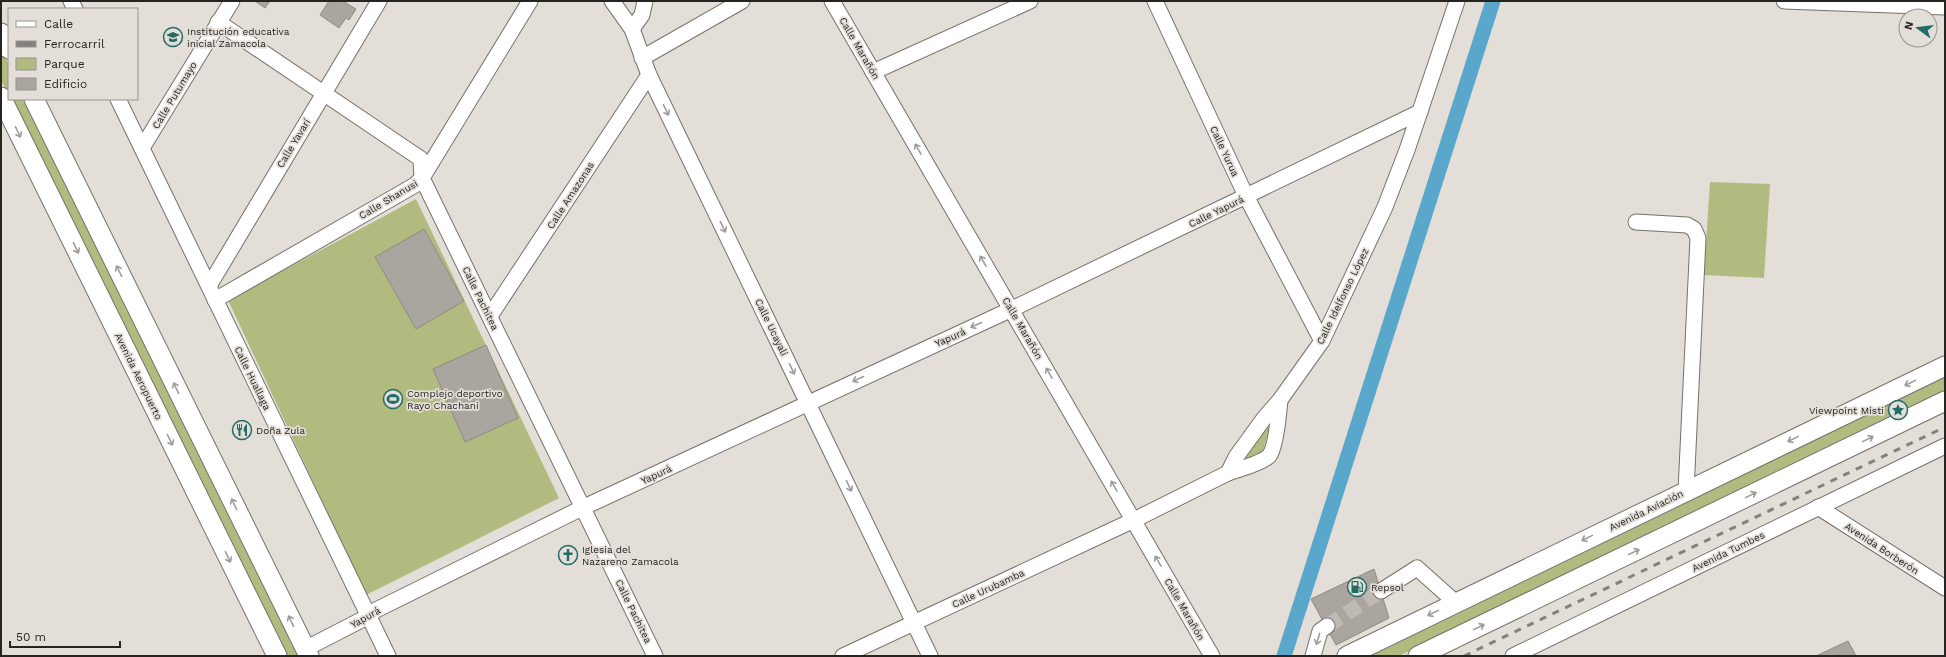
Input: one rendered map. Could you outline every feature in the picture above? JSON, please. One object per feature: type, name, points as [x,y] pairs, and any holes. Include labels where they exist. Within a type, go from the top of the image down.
[{"type":"main road","points":[[1,33],[8,47]]},
{"type":"main road","name":"Avenida Aeropuerto","points":[[1,97],[277,656]]},
{"type":"main road","points":[[34,100],[307,652]]},
{"type":"main road","name":"Avenida Aviación","points":[[1347,656],[1455,602],[1945,366]]},
{"type":"main road","points":[[1418,656],[1945,401]]},
{"type":"street","name":"Calle Putumayo","points":[[142,148],[232,1]]},
{"type":"street","name":"Calle Yavarí","points":[[209,286],[379,1]]},
{"type":"street","name":"Calle Shanusi","points":[[215,300],[416,185],[422,178],[530,1]]},
{"type":"street","name":"Calle Ucayali","points":[[612,1],[632,29],[649,74],[809,402],[930,656]]},
{"type":"street","points":[[632,29],[642,15],[645,1]]},
{"type":"street","points":[[642,58],[742,1]]},
{"type":"street","name":"Calle Marañón","points":[[832,1],[1212,656]]},
{"type":"street","points":[[874,72],[1030,1]]},
{"type":"street","name":"Calle Yurua","points":[[1155,1],[1246,196],[1322,341]]},
{"type":"street","name":"Calle Idelfonso López","points":[[1228,473],[1236,456],[1265,417],[1280,400],[1322,341],[1385,207],[1420,112],[1457,1]]},
{"type":"street","points":[[1784,1],[1945,7]]},
{"type":"street","name":"Calle Pachitea","points":[[218,22],[421,159],[422,178],[584,507],[655,656]]},
{"type":"street","name":"Calle Amazonas","points":[[490,316],[649,74]]},
{"type":"street","name":"Calle Huallaga","points":[[118,100],[388,656]]},
{"type":"street","name":"Calle Yapurá","points":[[1012,309],[1420,112]]},
{"type":"street","points":[[1636,222],[1687,225],[1694,229],[1698,238],[1686,491]]},
{"type":"street","name":"Yapurá","points":[[307,652],[369,616],[376,610],[584,507],[1012,309]]},
{"type":"street","points":[[1134,520],[1228,473],[1246,467],[1268,456],[1272,451],[1278,422],[1280,400]]},
{"type":"street","name":"Avenida Tumbes","points":[[1512,656],[1945,446]]},
{"type":"street","name":"Avenida Borberón","points":[[1818,507],[1945,588]]},
{"type":"street","name":"Calle Urubamba","points":[[843,656],[1134,520]]},
{"type":"street","points":[[1381,591],[1417,568],[1455,602]]},
{"type":"street","points":[[1313,656],[1320,631],[1327,626]]},
{"type":"green space","points":[[1,49],[8,63],[8,94],[1,80]]},
{"type":"green space","points":[[11,100],[26,100],[299,656],[285,656]]},
{"type":"green space","points":[[1710,182],[1770,184],[1764,278],[1704,275]]},
{"type":"green space","name":"Complejo deportivo Rayo Chachani","points":[[416,199],[559,498],[366,595],[228,300]]},
{"type":"green space","points":[[1945,375],[1945,391],[1399,656],[1367,656]]},
{"type":"green space","points":[[1267,427],[1269,428],[1263,451],[1247,460],[1244,457]]},
{"type":"building","points":[[255,1],[270,1],[265,8]]},
{"type":"building","points":[[329,1],[343,1],[356,9],[349,20],[346,18],[339,28],[320,15]]},
{"type":"building","points":[[424,229],[464,301],[416,329],[375,257]]},
{"type":"building","points":[[486,345],[518,418],[465,442],[433,369]]},
{"type":"building","points":[[1374,569],[1389,618],[1336,645],[1311,599]]},
{"type":"building","points":[[1848,641],[1856,656],[1816,656]]},
{"type":"waterway","points":[[1284,656],[1493,1]]},
{"type":"tunnel","points":[[1327,626],[1381,591]]},
{"type":"railway","points":[[1464,656],[1945,427]]},
{"type":"place","name":"Institución educativa inicial Zamacola","points":[[173,37]]},
{"type":"place","name":"Complejo deportivo Rayo Chachani","points":[[393,399]]},
{"type":"place","name":"Viewpoint Misti","points":[[1898,410]]},
{"type":"place","name":"Doña Zula","points":[[242,430]]},
{"type":"place","name":"Iglesia del Nazareno Zamacola","points":[[568,555]]},
{"type":"place","name":"Repsol","points":[[1357,587]]}]
